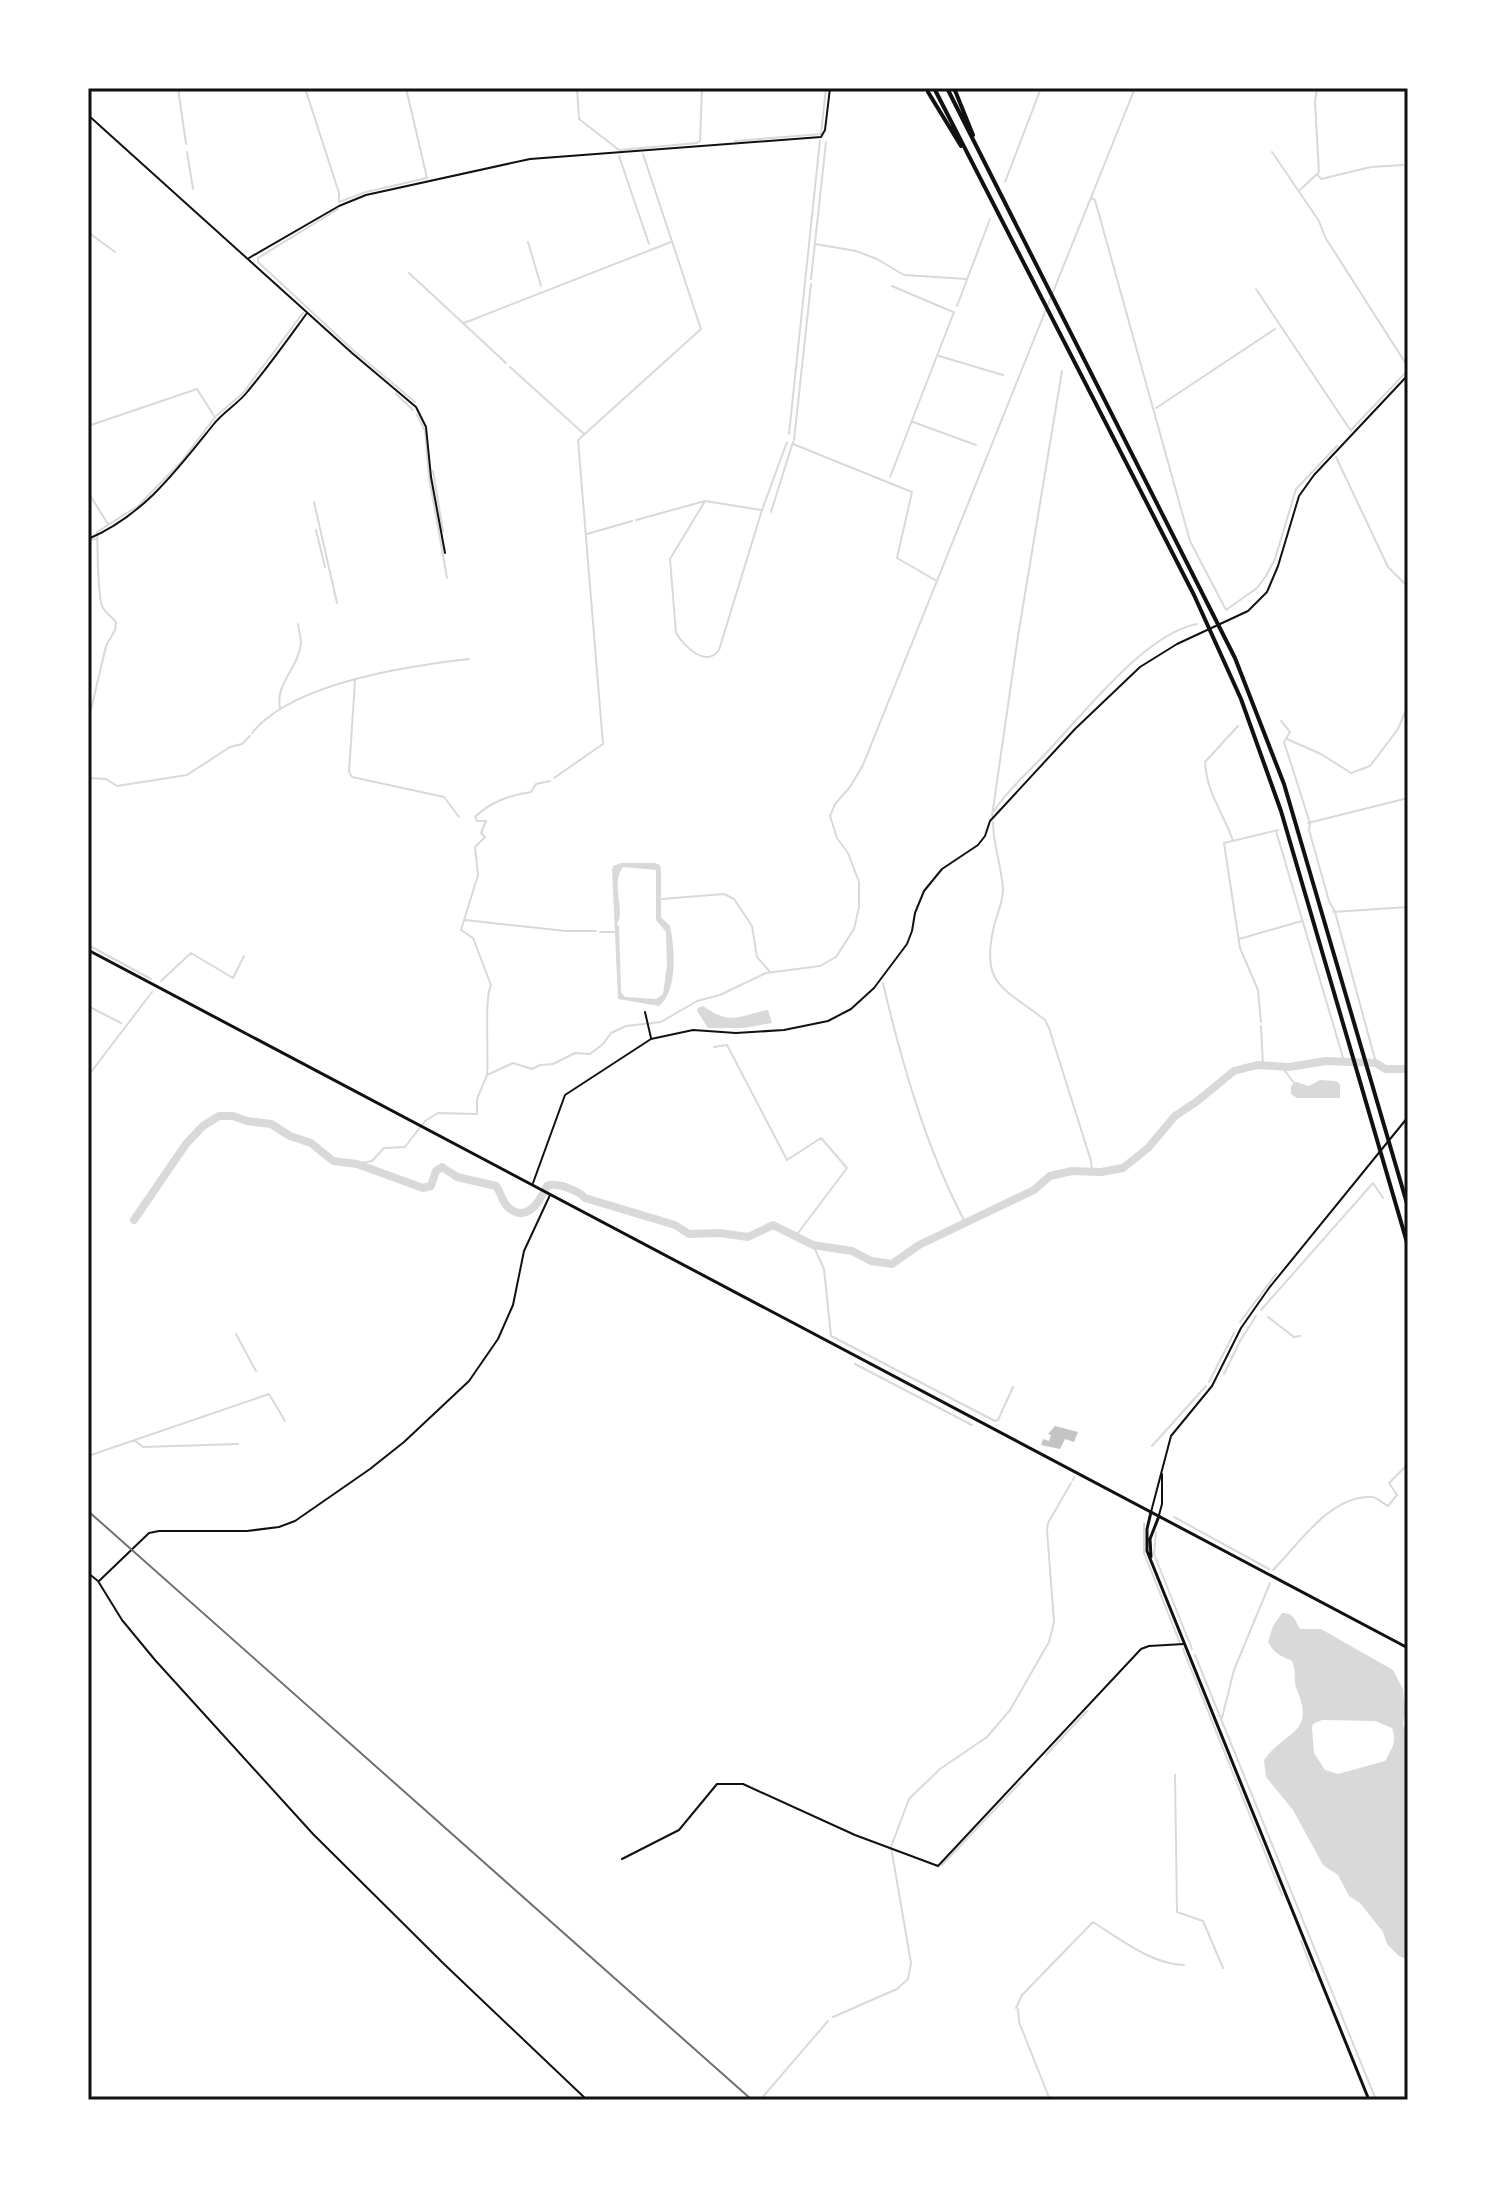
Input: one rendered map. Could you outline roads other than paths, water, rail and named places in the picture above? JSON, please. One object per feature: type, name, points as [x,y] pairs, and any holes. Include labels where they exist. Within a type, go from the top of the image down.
[{"type":"highway","points":[[934,88],[1194,595],[1241,699],[1281,811],[1408,1246]]},
{"type":"highway","points":[[947,88],[1235,658],[1284,784],[1408,1207]]},
{"type":"highway","points":[[954,88],[978,149]]},
{"type":"highway","points":[[928,92],[968,154]]},
{"type":"main road","points":[[88,950],[1408,1648]]},
{"type":"main road","points":[[1151,1512],[1147,1551],[1369,2100]]},
{"type":"main road","points":[[1156,1572],[1150,1539],[1159,1516]]},
{"type":"street","points":[[249,258],[358,198],[515,162],[821,137],[825,130],[830,88]]},
{"type":"street","points":[[88,115],[416,407],[422,417],[445,553]]},
{"type":"street","points":[[88,539],[139,509],[160,489],[215,422],[246,394],[308,312]]},
{"type":"street","points":[[532,1185],[565,1095],[651,1039],[693,1030],[736,1033],[784,1030],[828,1021],[851,1009],[874,988],[907,944],[924,891],[942,869],[978,845],[990,821],[1033,773],[1140,667],[1248,611],[1267,592],[1299,496],[1314,475],[1408,375]]},
{"type":"street","points":[[645,1012],[651,1039]]},
{"type":"street","points":[[1151,1512],[1171,1436],[1212,1386],[1253,1310],[1408,1117]]},
{"type":"street","points":[[98,1581],[149,1533],[247,1531],[279,1527],[295,1521],[404,1442],[469,1381],[498,1339],[513,1305],[524,1251],[550,1194]]},
{"type":"street","points":[[1159,1516],[1162,1471]]},
{"type":"street","points":[[88,1573],[98,1581],[122,1620],[155,1660],[313,1834],[587,2100]]},
{"type":"street","points":[[622,1859],[679,1830],[717,1784],[722,1783],[743,1784],[889,1849],[938,1866],[1141,1649],[1185,1644]]},
{"type":"waterway","points":[[178,88],[186,144]]},
{"type":"waterway","points":[[305,88],[339,201]]},
{"type":"waterway","points":[[339,202],[366,192],[427,178],[406,88]]},
{"type":"waterway","points":[[577,88],[579,119],[619,150],[700,141],[702,88]]},
{"type":"waterway","points":[[821,134],[826,88]]},
{"type":"waterway","points":[[1005,182],[1041,88]]},
{"type":"waterway","points":[[357,1164],[372,1161],[384,1148],[405,1147],[425,1121],[438,1113],[477,1114],[477,1099],[487,1075],[513,1063],[532,1069],[553,1064],[575,1053],[590,1054],[611,1033],[626,1026],[661,1022],[697,1001],[720,995],[766,973],[820,966],[836,957],[854,929],[859,907],[859,882],[848,853],[837,838],[830,816],[863,765],[1135,88]]},
{"type":"waterway","points":[[1300,190],[1319,172],[1317,88]]},
{"type":"waterway","points":[[88,109],[91,113]]},
{"type":"waterway","points":[[735,141],[821,134]]},
{"type":"waterway","points":[[789,434],[820,140]]},
{"type":"waterway","points":[[811,279],[826,142]]},
{"type":"waterway","points":[[187,152],[193,189]]},
{"type":"waterway","points":[[1272,152],[1319,221],[1325,237],[1408,367]]},
{"type":"waterway","points":[[554,778],[603,744],[578,440],[701,329],[643,154]]},
{"type":"waterway","points":[[619,156],[649,244]]},
{"type":"waterway","points":[[1317,174],[1321,179],[1371,167],[1403,165]]},
{"type":"waterway","points":[[1091,198],[1095,200],[1190,541],[1226,610],[1257,588],[1266,576],[1275,559],[1296,489],[1337,446]]},
{"type":"waterway","points":[[338,209],[258,258],[258,262],[354,351],[415,402]]},
{"type":"waterway","points":[[957,306],[990,219]]},
{"type":"waterway","points":[[88,232],[115,252]]},
{"type":"waterway","points":[[528,242],[541,286]]},
{"type":"waterway","points":[[464,323],[671,242]]},
{"type":"waterway","points":[[815,244],[856,251],[904,275],[967,279]]},
{"type":"waterway","points":[[409,273],[506,363]]},
{"type":"waterway","points":[[794,440],[811,284]]},
{"type":"waterway","points":[[892,286],[953,312]]},
{"type":"waterway","points":[[1256,289],[1351,431]]},
{"type":"waterway","points":[[890,477],[954,312]]},
{"type":"waterway","points":[[88,722],[106,646],[116,622],[101,602],[97,532],[138,506],[181,462],[215,417],[243,393],[303,313]]},
{"type":"waterway","points":[[1156,408],[1275,329]]},
{"type":"waterway","points":[[939,356],[1003,375]]},
{"type":"waterway","points":[[510,367],[583,433]]},
{"type":"waterway","points":[[1351,430],[1408,370]]},
{"type":"waterway","points":[[992,816],[1062,371]]},
{"type":"waterway","points":[[88,426],[197,389],[214,416]]},
{"type":"waterway","points":[[396,394],[413,410]]},
{"type":"waterway","points":[[417,415],[425,431],[429,477],[447,578]]},
{"type":"waterway","points":[[913,422],[976,445]]},
{"type":"waterway","points":[[705,501],[670,559],[676,633],[696,654],[708,657],[719,650],[762,510],[787,442]]},
{"type":"waterway","points":[[771,512],[793,442]]},
{"type":"waterway","points":[[793,444],[912,492],[897,558],[935,580]]},
{"type":"waterway","points":[[1336,457],[1388,567],[1408,587]]},
{"type":"waterway","points":[[433,471],[443,531]]},
{"type":"waterway","points":[[88,492],[108,524]]},
{"type":"waterway","points":[[636,520],[705,501],[761,510]]},
{"type":"waterway","points":[[314,502],[337,603]]},
{"type":"waterway","points":[[587,534],[632,521]]},
{"type":"waterway","points":[[316,530],[325,567]]},
{"type":"waterway","points":[[88,541],[98,538]]},
{"type":"waterway","points":[[280,708],[281,691],[301,644],[298,624]]},
{"type":"waterway","points":[[992,814],[1117,676],[1157,642],[1177,630],[1197,624]]},
{"type":"waterway","points":[[252,733],[270,716],[322,689],[384,672],[469,659]]},
{"type":"waterway","points":[[355,681],[349,772],[352,777],[444,797],[459,817]]},
{"type":"waterway","points":[[1287,739],[1321,754],[1351,773],[1370,766],[1398,729],[1408,705]]},
{"type":"waterway","points":[[1281,721],[1290,732],[1284,742],[1310,823],[1309,830],[1376,1063]]},
{"type":"waterway","points":[[1233,841],[1212,794],[1205,762],[1238,726]]},
{"type":"waterway","points":[[88,778],[106,779],[117,786],[187,775],[230,747],[242,744],[250,736]]},
{"type":"waterway","points":[[487,1074],[491,985],[473,938],[461,930],[478,875],[475,847],[485,837],[481,833],[486,821],[477,821],[475,817],[494,803],[531,792],[536,784],[550,781]]},
{"type":"waterway","points":[[1308,823],[1408,798]]},
{"type":"waterway","points":[[993,822],[1003,890],[990,946],[993,973],[998,983],[1045,1020],[1092,1171]]},
{"type":"waterway","points":[[1261,1022],[1258,990],[1240,948],[1224,843],[1278,830]]},
{"type":"waterway","points":[[1276,831],[1344,1061]]},
{"type":"waterway","points":[[662,899],[724,894],[734,899],[752,926],[757,957],[770,972]]},
{"type":"waterway","points":[[1333,912],[1408,907]]},
{"type":"waterway","points":[[465,920],[566,931],[596,931]]},
{"type":"waterway","points":[[1239,939],[1302,921]]},
{"type":"waterway","points":[[600,932],[615,932]]},
{"type":"waterway","points":[[88,945],[151,979]]},
{"type":"waterway","points":[[161,981],[191,953],[233,978],[244,956]]},
{"type":"waterway","points":[[883,983],[916,1105],[938,1165],[965,1222]]},
{"type":"waterway","points":[[88,1076],[152,992]]},
{"type":"waterway","points":[[88,1006],[121,1023]]},
{"type":"waterway","points":[[1261,1026],[1263,1065]]},
{"type":"waterway","points":[[714,1047],[727,1045],[787,1160],[821,1138],[847,1168],[795,1237]]},
{"type":"waterway","points":[[134,1220],[186,1144],[203,1126],[219,1116],[233,1116],[271,1124],[290,1136],[311,1143],[333,1161],[357,1164],[423,1188],[431,1186],[436,1171],[442,1167],[457,1177],[496,1186],[507,1206],[516,1212],[527,1212],[541,1198],[547,1186],[556,1185],[585,1198],[675,1225],[689,1234],[720,1233],[748,1237],[773,1225],[813,1245],[852,1251],[871,1261],[892,1264],[919,1245],[1034,1190],[1050,1176],[1072,1171],[1101,1172],[1123,1168],[1148,1148],[1175,1116],[1234,1071],[1257,1065],[1289,1067],[1326,1061],[1376,1063],[1385,1069],[1408,1069]]},
{"type":"waterway","points":[[1282,1067],[1294,1083]]},
{"type":"waterway","points":[[1261,1310],[1373,1183],[1383,1198]]},
{"type":"waterway","points":[[813,1245],[824,1269],[831,1336],[995,1421],[1013,1387]]},
{"type":"waterway","points":[[1240,1322],[1276,1274]]},
{"type":"waterway","points":[[1224,1374],[1256,1316]]},
{"type":"waterway","points":[[1268,1317],[1294,1337],[1300,1336]]},
{"type":"waterway","points":[[1209,1382],[1234,1333]]},
{"type":"waterway","points":[[236,1334],[256,1371]]},
{"type":"waterway","points":[[855,1364],[972,1425]]},
{"type":"waterway","points":[[1152,1446],[1206,1386]]},
{"type":"waterway","points":[[88,1456],[269,1394],[285,1421]]},
{"type":"waterway","points":[[134,1440],[143,1447],[238,1444]]},
{"type":"waterway","points":[[1273,1570],[1317,1523],[1343,1504],[1357,1498],[1372,1497],[1388,1506],[1397,1495],[1389,1483],[1408,1464]]},
{"type":"waterway","points":[[833,2017],[897,1989],[908,1979],[911,1963],[891,1847],[909,1799],[940,1769],[987,1737],[1010,1710],[1049,1642],[1054,1622],[1047,1530],[1071,1483]]},
{"type":"waterway","points":[[1174,1517],[1269,1569]]},
{"type":"waterway","points":[[1144,1523],[1144,1553],[1180,1643]]},
{"type":"waterway","points":[[1156,1532],[1154,1554],[1192,1649]]},
{"type":"waterway","points":[[1222,1718],[1234,1670],[1270,1583]]},
{"type":"waterway","points":[[1183,1649],[1282,1895]]},
{"type":"waterway","points":[[1195,1655],[1376,2100]]},
{"type":"waterway","points":[[1046,1755],[1087,1711]]},
{"type":"waterway","points":[[1175,1775],[1177,1912],[1203,1921],[1223,1968]]},
{"type":"waterway","points":[[942,1865],[1020,1783]]},
{"type":"waterway","points":[[1016,2008],[1022,1995],[1093,1922],[1148,1955],[1184,1965]]},
{"type":"waterway","points":[[1301,1941],[1313,1972]]},
{"type":"waterway","points":[[1018,2009],[1019,2022],[1050,2100]]},
{"type":"waterway","points":[[760,2100],[828,2021]]},
{"type":"railway","points":[[88,1511],[752,2100]]}]
